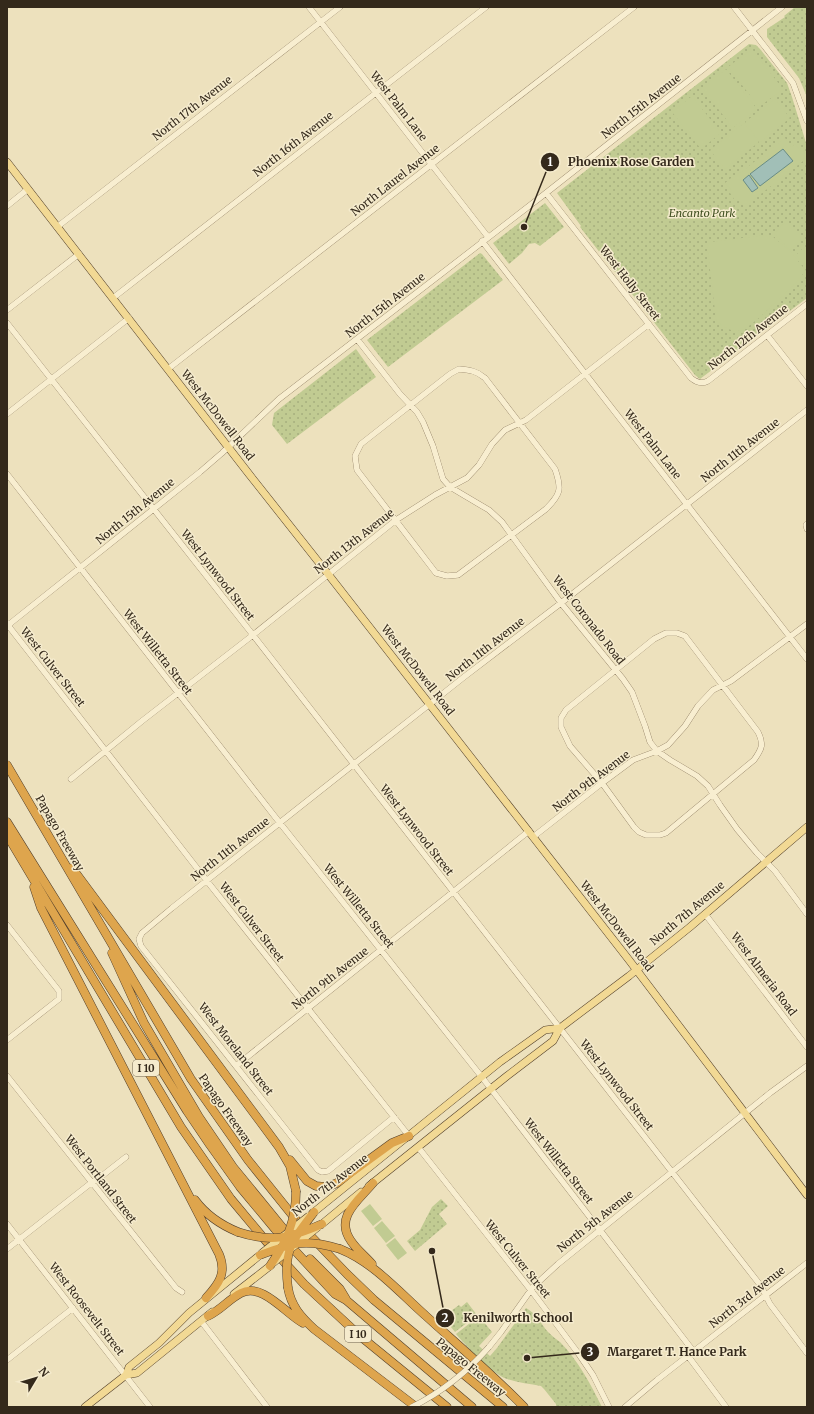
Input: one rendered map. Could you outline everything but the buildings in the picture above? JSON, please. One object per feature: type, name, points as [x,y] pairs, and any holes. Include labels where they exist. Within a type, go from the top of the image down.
[{"type":"highway","name":"Papago Freeway","points":[[7,765],[177,1056],[207,1104],[248,1160],[287,1209],[329,1256],[374,1300],[503,1407]]},
{"type":"highway","points":[[7,822],[183,1104],[240,1187],[275,1229],[335,1294],[346,1300],[472,1407]]},
{"type":"highway","name":"I 10","points":[[7,835],[181,1127],[231,1199],[270,1247],[304,1284],[360,1336],[447,1407]]},
{"type":"highway","points":[[48,835],[279,1147],[290,1166],[296,1191],[286,1269],[289,1296],[295,1308],[314,1329],[416,1407]]},
{"type":"highway","points":[[30,874],[41,908],[219,1254],[223,1265],[219,1282],[206,1298]]},
{"type":"highway","points":[[95,916],[137,1009],[199,1116],[233,1166],[276,1222],[340,1289],[346,1300]]},
{"type":"highway","points":[[279,1147],[307,1181],[316,1186],[327,1187],[337,1183],[392,1143],[409,1136]]},
{"type":"highway","points":[[180,1176],[198,1204],[206,1213],[224,1226],[255,1237],[290,1240],[340,1249],[357,1257],[380,1274],[524,1407]]},
{"type":"highway","points":[[373,1183],[352,1206],[346,1217],[345,1225],[350,1240],[380,1274]]},
{"type":"highway","points":[[270,1266],[314,1212]]},
{"type":"highway","points":[[260,1255],[322,1224]]},
{"type":"highway","points":[[208,1316],[217,1312],[242,1292],[254,1290],[263,1294],[301,1322],[314,1329]]},
{"type":"main road","name":"West McDowell Road","points":[[7,162],[637,970],[807,1195]]},
{"type":"main road","name":"North 7th Avenue","points":[[322,1224],[491,1089],[554,1041],[560,1028],[637,970],[807,827]]},
{"type":"main road","name":"North 7th Avenue","points":[[314,1212],[481,1076],[517,1049],[546,1030],[560,1028]]},
{"type":"main road","points":[[85,1407],[126,1375],[130,1368],[159,1343],[206,1298],[260,1255]]},
{"type":"main road","points":[[126,1375],[137,1373],[270,1266]]},
{"type":"street","name":"West Palm Lane","points":[[309,7],[488,237]]},
{"type":"street","name":"North 17th Avenue","points":[[57,227],[340,7]]},
{"type":"street","name":"North 16th Avenue","points":[[113,298],[486,7]]},
{"type":"street","name":"North Laurel Avenue","points":[[168,369],[634,7]]},
{"type":"street","points":[[734,7],[793,82],[807,121]]},
{"type":"street","name":"North 15th Avenue","points":[[7,625],[154,509],[228,447],[280,399],[482,241],[546,193],[782,7]]},
{"type":"street","points":[[7,206],[28,189]]},
{"type":"street","name":"West Holly Street","points":[[546,193],[691,378],[695,382],[700,383]]},
{"type":"street","name":"West Palm Lane","points":[[482,241],[807,659]]},
{"type":"street","points":[[7,310],[79,254]]},
{"type":"street","name":"North 12th Avenue","points":[[700,383],[708,381],[807,304]]},
{"type":"street","points":[[7,414],[129,318]]},
{"type":"street","name":"West Lynwood Street","points":[[7,323],[253,635],[761,1286],[770,1304],[807,1353]]},
{"type":"street","name":"North 13th Avenue","points":[[71,779],[396,520],[435,495],[467,478],[480,465],[492,444],[505,430],[518,422],[526,420],[649,324]]},
{"type":"street","points":[[767,335],[807,386]]},
{"type":"street","name":"West Coronado Road","points":[[357,339],[400,394],[417,412],[423,422],[443,479],[450,487],[488,510],[502,522],[561,603],[632,692],[646,726],[650,742],[657,750],[670,760],[696,776],[708,786],[737,829],[765,862],[775,871],[807,914]]},
{"type":"street","points":[[459,369],[479,373],[485,378],[518,422],[555,469],[559,480],[560,490],[555,500],[546,509],[458,575],[447,576],[436,573],[357,470],[355,456],[361,444],[450,374],[459,369]]},
{"type":"street","name":"North 11th Avenue","points":[[140,936],[145,930],[430,704],[807,410]]},
{"type":"street","name":"West Willetta Street","points":[[7,474],[280,823],[481,1076],[694,1352]]},
{"type":"street","points":[[807,524],[807,529]]},
{"type":"street","name":"North 9th Avenue","points":[[236,1066],[454,892],[531,834],[633,760],[668,745],[677,736],[706,696],[713,690],[731,681],[807,624]]},
{"type":"street","name":"West Culver Street","points":[[7,625],[409,1136]]},
{"type":"street","points":[[666,633],[677,633],[685,636],[758,732],[762,740],[762,746],[759,754],[754,760],[666,833],[652,836],[639,832],[602,783],[570,746],[561,727],[561,718],[566,710],[615,670],[654,639],[666,633]]},
{"type":"street","name":"West Almeria Road","points":[[705,914],[807,1047]]},
{"type":"street","points":[[7,925],[59,991],[60,995],[59,999],[7,1040]]},
{"type":"street","name":"West Moreland Street","points":[[140,936],[139,939],[141,946],[318,1170],[322,1172]]},
{"type":"street","name":"North 5th Avenue","points":[[412,1407],[462,1375],[501,1332],[540,1279],[672,1172],[807,1066]]},
{"type":"street","name":"West Portland Street","points":[[7,1076],[176,1288],[182,1292]]},
{"type":"street","name":"North 7th Avenue","points":[[322,1172],[328,1171],[394,1117]]},
{"type":"street","name":"West Culver Street","points":[[418,1147],[584,1362],[609,1407]]},
{"type":"street","points":[[7,1249],[124,1156]]},
{"type":"street","name":"West Roosevelt Street","points":[[7,1224],[150,1407]]},
{"type":"street","name":"North 3rd Avenue","points":[[625,1407],[657,1380],[807,1263]]},
{"type":"street","points":[[7,1360],[73,1308]]},
{"type":"street","points":[[200,1321],[267,1407]]},
{"type":"street","points":[[688,1356],[726,1407]]},
{"type":"green space","points":[[795,7],[807,7],[807,97],[799,78],[767,37],[767,29],[785,17],[784,16]]},
{"type":"green space","name":"Encanto Park","points":[[749,44],[756,45],[760,49],[787,83],[807,146],[807,298],[700,379],[695,375],[580,227],[581,226],[557,193]]},
{"type":"green space","points":[[752,49],[783,89],[759,107],[728,67]]},
{"type":"green space","points":[[726,69],[757,109],[733,128],[702,88]]},
{"type":"green space","points":[[692,96],[721,133],[701,149],[672,112]]},
{"type":"green space","points":[[775,99],[790,118],[760,142],[745,122]]},
{"type":"green space","points":[[744,123],[759,142],[725,169],[710,150]]},
{"type":"green space","points":[[785,138],[791,147],[795,144],[800,150],[802,149],[807,155],[807,158],[744,207],[739,200],[736,202],[730,193],[732,191],[725,183]]},
{"type":"green space","points":[[545,203],[564,227],[540,246],[535,243],[529,244],[522,253],[509,264],[493,243]]},
{"type":"green space","points":[[785,223],[801,239],[790,250],[774,233]]},
{"type":"green space","points":[[767,235],[770,237],[771,235],[791,252],[806,271],[796,283],[767,311],[750,325],[743,330],[734,331],[728,329],[716,319],[707,245],[710,242]]},
{"type":"green space","points":[[804,247],[807,250],[807,267],[796,255]]},
{"type":"green space","points":[[480,253],[503,280],[388,367],[367,340]]},
{"type":"green space","points":[[356,349],[376,377],[287,444],[272,425],[274,413]]},
{"type":"green space","points":[[441,1199],[448,1206],[439,1214],[447,1224],[415,1251],[407,1241],[420,1230],[432,1207]]},
{"type":"green space","points":[[370,1204],[382,1219],[373,1226],[361,1211]]},
{"type":"green space","points":[[382,1221],[395,1236],[386,1243],[374,1228]]},
{"type":"green space","points":[[395,1238],[407,1253],[398,1260],[386,1245]]},
{"type":"green space","points":[[467,1302],[477,1315],[455,1332],[443,1317],[459,1305],[461,1307]]},
{"type":"green space","points":[[526,1308],[536,1316],[548,1332],[567,1349],[589,1382],[602,1407],[556,1407],[556,1404],[541,1386],[515,1382],[501,1376],[480,1360],[456,1334],[479,1316],[492,1332],[479,1346],[490,1356]]},
{"type":"water","points":[[783,149],[793,161],[760,186],[750,174]]},
{"type":"water","points":[[749,175],[758,188],[752,192],[743,180]]},
{"type":"place","name":"Phoenix Rose Garden","points":[[524,227]]},
{"type":"place","name":"Kenilworth School","points":[[432,1251]]},
{"type":"place","name":"Margaret T. Hance Park","points":[[527,1358]]}]
